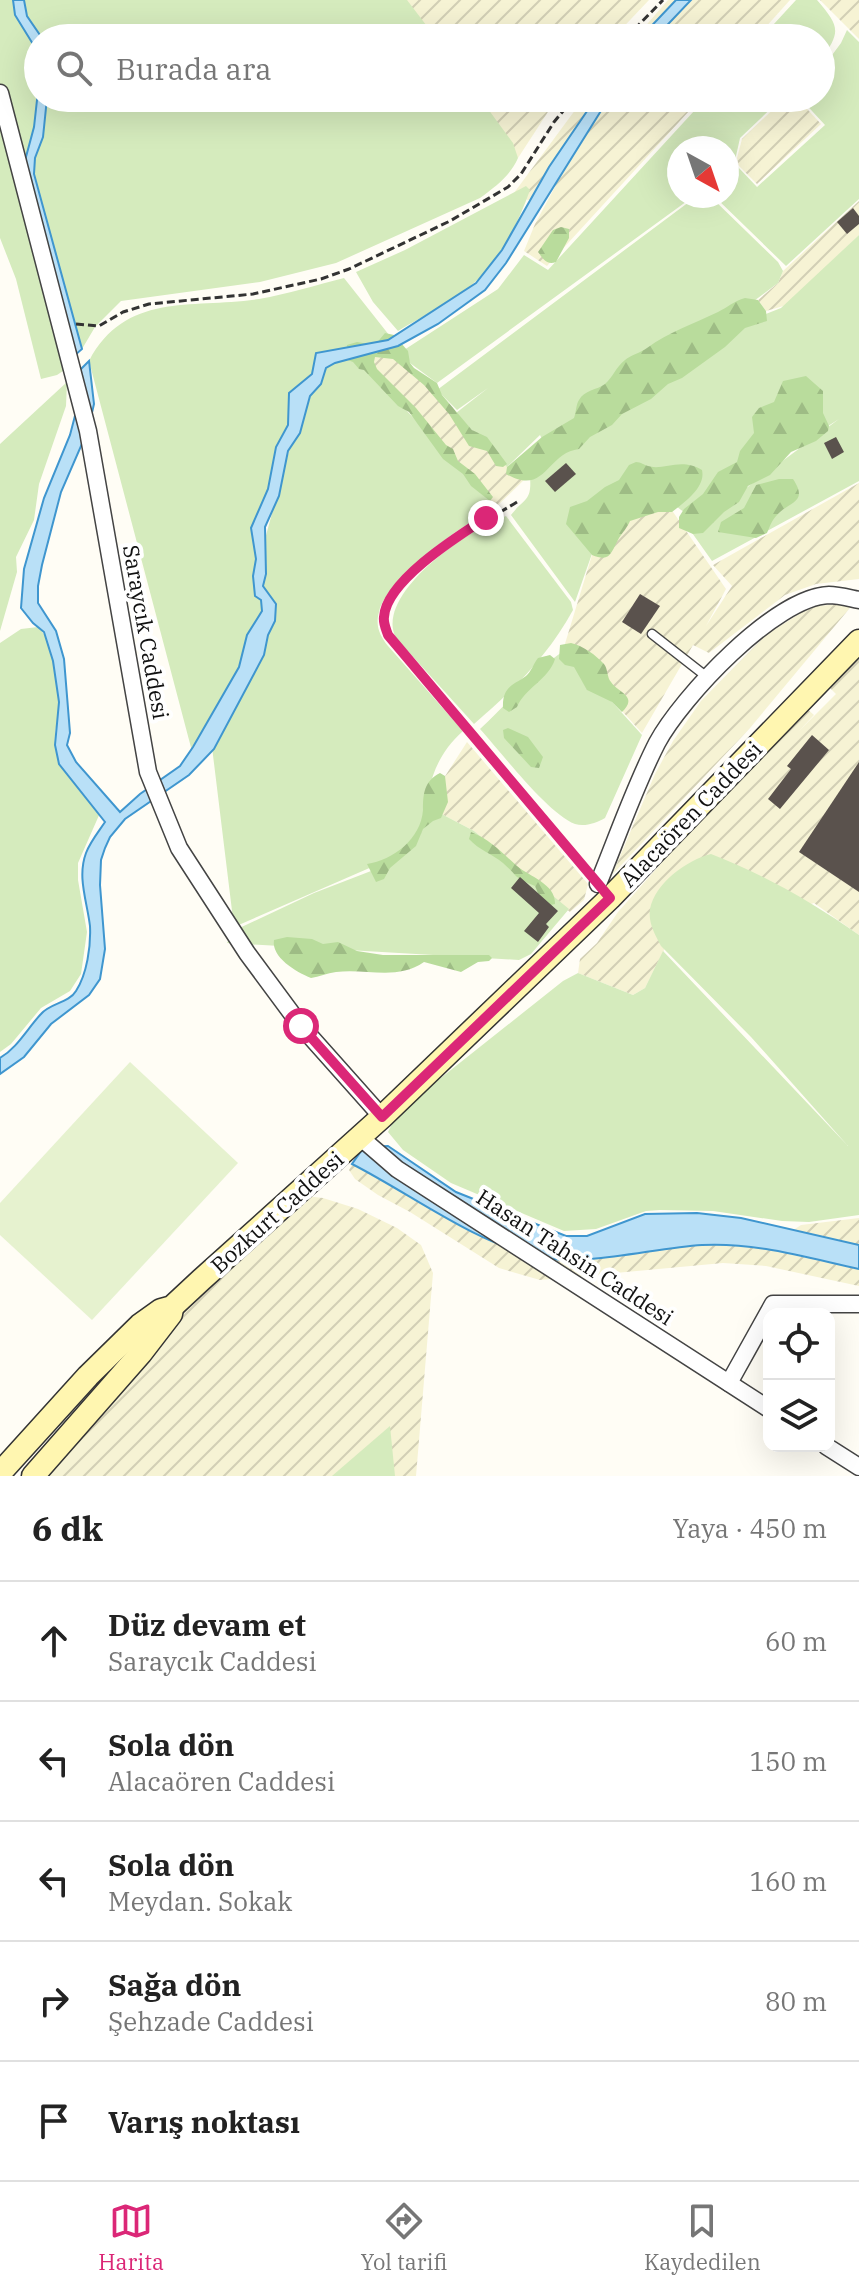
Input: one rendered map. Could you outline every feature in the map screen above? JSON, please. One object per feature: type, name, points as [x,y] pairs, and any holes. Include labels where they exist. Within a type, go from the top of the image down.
[{"type":"street","name":"Saraycık Caddesi","points":[[0,93],[88,431],[148,772],[179,848],[247,953],[301,1026],[382,1117]]},
{"type":"street","points":[[598,884],[657,743],[672,718],[707,677],[754,633],[795,606],[829,595],[859,600]]},
{"type":"street","name":"Alacaören Caddesi","points":[[382,1117],[643,866],[859,641]]},
{"type":"street","name":"Bozkurt Caddesi","points":[[0,1473],[88,1376],[140,1325],[161,1310],[172,1307],[382,1117]]},
{"type":"street","name":"Hasan Tahsin Caddesi","points":[[360,1137],[397,1169],[763,1405]]},
{"type":"street","points":[[729,1383],[773,1304],[859,1304]]},
{"type":"street","name":"Bozkurt Caddesi","points":[[33,1476],[141,1353],[171,1314],[172,1307]]},
{"type":"street","points":[[835,1452],[859,1467]]},
{"type":"lane","points":[[652,634],[707,677]]},
{"type":"path","points":[[640,24],[663,0]]},
{"type":"path","points":[[61,321],[99,326],[136,307],[253,294],[321,279],[349,269],[450,221],[508,187],[521,174],[562,112]]},
{"type":"path","points":[[517,502],[462,534],[404,581],[386,608],[384,624],[396,648],[598,884]]},
{"type":"shaded area","points":[[392,0],[649,0],[626,24],[411,24]]},
{"type":"shaded area","points":[[668,0],[790,0],[769,24],[647,24]]},
{"type":"shaded area","points":[[820,0],[859,0],[859,39]]},
{"type":"shaded area","points":[[481,112],[548,112],[518,158]]},
{"type":"shaded area","points":[[574,112],[688,112],[547,266],[524,251],[556,185],[540,202],[511,197]]},
{"type":"shaded area","points":[[770,112],[810,112],[821,124],[757,184],[739,166],[742,139]]},
{"type":"shaded area","points":[[859,201],[859,235],[787,305],[766,311],[758,300],[778,283],[783,271]]},
{"type":"shaded area","points":[[398,354],[498,460],[527,477],[496,507],[373,371],[368,358]]},
{"type":"shaded area","points":[[859,483],[859,579],[816,584],[785,595],[709,653],[693,645],[642,733],[564,647],[592,555],[628,512],[669,506],[726,589],[706,626],[732,586],[713,565]]},
{"type":"shaded area","points":[[854,603],[750,728],[612,875],[655,774],[701,701],[766,635],[817,606]]},
{"type":"shaded area","points":[[859,645],[859,935],[814,903],[665,948],[645,988],[633,995],[578,973],[580,959],[597,943],[618,912],[674,849],[803,710],[806,708],[814,715],[798,732],[836,694],[826,684]]},
{"type":"shaded area","points":[[467,742],[588,884],[584,900],[570,912],[474,831],[430,808],[442,781]]},
{"type":"shaded area","points":[[352,1164],[475,1226],[549,1251],[731,1239],[859,1264],[859,1286],[766,1266],[723,1263],[540,1280],[499,1268],[378,1195],[355,1179],[349,1170]]},
{"type":"shaded area","points":[[306,1196],[358,1209],[397,1228],[421,1245],[433,1273],[416,1476],[20,1476],[94,1393]]},
{"type":"shaded area","points":[[859,1218],[859,1247],[789,1233],[801,1225]]},
{"type":"green space","points":[[0,0],[407,0],[425,24],[24,24],[24,112],[490,112],[513,143],[518,158],[507,175],[480,198],[336,263],[260,282],[121,301],[95,327],[69,367],[57,375],[41,379],[16,279],[0,238]]},
{"type":"green space","points":[[796,0],[817,0],[834,24],[774,24]]},
{"type":"green space","points":[[847,30],[859,42],[859,199],[786,266],[726,208],[739,208],[739,168],[757,187],[825,125],[813,112],[835,112],[835,51]]},
{"type":"green space","points":[[693,112],[767,112],[739,142],[739,136],[671,136]]},
{"type":"green space","points":[[667,140],[667,208],[678,208],[437,383],[410,363],[404,350],[498,289],[524,255],[548,270]]},
{"type":"green space","points":[[526,186],[530,190],[517,223],[485,272],[455,297],[398,331],[373,302],[356,272],[405,250]]},
{"type":"green space","points":[[681,208],[722,208],[778,262],[783,271],[778,283],[549,453],[540,435],[507,467],[456,413],[488,388],[457,410],[437,390]]},
{"type":"green space","points":[[561,227],[569,229],[569,238],[556,262],[548,262],[538,252],[553,230]]},
{"type":"green space","points":[[859,235],[859,481],[712,561],[690,530],[839,419],[689,516],[668,500],[635,485],[594,548],[575,602],[511,515],[528,496],[530,477],[761,316],[781,308]]},
{"type":"green space","points":[[344,278],[393,340],[371,348],[322,356],[302,406],[328,361],[356,356],[496,507],[447,538],[396,583],[379,612],[378,626],[388,646],[463,731],[446,750],[435,771],[423,819],[430,808],[474,831],[569,909],[531,954],[519,960],[227,943],[233,931],[314,893],[384,866],[397,856],[234,927],[212,747],[272,609],[264,596],[267,603],[245,669],[193,755],[89,361],[104,339],[122,323],[141,313],[186,305],[259,299]],"holes":[[[297,422],[262,550],[263,515]]]},
{"type":"green space","points":[[745,298],[758,300],[766,311],[767,321],[745,328],[725,347],[682,378],[622,414],[612,425],[590,437],[579,449],[559,458],[538,477],[519,480],[506,474],[507,467],[542,437],[574,418],[581,397],[605,384],[625,360]]},
{"type":"green space","points":[[385,333],[394,335],[408,351],[414,368],[437,383],[442,395],[472,430],[487,437],[507,464],[496,466],[487,451],[469,446],[449,414],[424,385],[393,359],[375,357],[377,369],[453,449],[458,461],[475,474],[493,497],[490,501],[443,459],[409,412],[398,406],[364,370],[345,359],[347,345],[357,342],[375,345]]},
{"type":"green space","points":[[806,376],[823,391],[823,413],[828,431],[816,441],[791,452],[770,475],[748,486],[739,502],[703,533],[693,534],[679,528],[679,517],[684,509],[703,494],[718,472],[737,462],[740,451],[754,433],[752,417],[759,408],[774,402],[783,381]]},
{"type":"green space","points":[[67,382],[66,406],[39,484],[34,520],[16,557],[17,572],[0,631],[0,444]]},
{"type":"green space","points":[[636,462],[654,467],[694,466],[702,470],[701,482],[693,494],[672,512],[658,512],[630,521],[607,557],[592,555],[566,524],[570,507],[587,501],[619,480],[629,465]]},
{"type":"green space","points":[[793,479],[799,493],[796,501],[775,517],[767,533],[756,538],[718,532],[721,522],[744,508],[756,485]]},
{"type":"green space","points":[[506,516],[571,602],[573,610],[529,672],[474,724],[396,638],[393,621],[398,602],[429,565],[470,534]]},
{"type":"green space","points":[[38,627],[51,650],[59,683],[56,752],[100,813],[78,863],[87,932],[81,974],[70,991],[41,1008],[11,1044],[0,1052],[0,643],[21,629]]},
{"type":"green space","points":[[571,643],[589,651],[604,664],[614,686],[628,698],[627,707],[622,712],[612,702],[587,690],[574,667],[565,665],[559,659],[560,645]]},
{"type":"green space","points":[[565,650],[642,735],[605,818],[587,825],[575,824],[551,808],[480,729],[532,677]]},
{"type":"green space","points":[[550,655],[555,659],[552,666],[517,707],[509,712],[503,708],[504,695],[510,687],[528,674],[538,658]]},
{"type":"green space","points":[[508,728],[528,737],[543,757],[539,768],[531,767],[504,738],[503,730]]},
{"type":"green space","points":[[440,773],[445,776],[448,802],[441,818],[423,829],[416,846],[390,868],[384,879],[376,882],[367,864],[396,853],[411,839],[421,820],[426,788]]},
{"type":"green space","points":[[471,832],[547,886],[555,904],[546,906],[542,903],[535,886],[519,878],[473,843],[469,839]]},
{"type":"green space","points":[[711,854],[788,890],[859,935],[859,1215],[809,1222],[713,1211],[660,1210],[646,1211],[596,1229],[564,1231],[451,1183],[403,1150],[388,1132],[398,1112],[563,981],[578,973],[633,995],[645,988],[663,951],[848,1146],[751,1037],[661,946],[654,933],[650,909],[658,890],[682,867]]},
{"type":"green space","points":[[287,937],[312,939],[323,944],[338,942],[357,951],[383,955],[489,955],[492,958],[461,972],[424,962],[403,971],[347,971],[311,978],[292,968],[276,952],[274,940]]},
{"type":"green space","points":[[130,1062],[238,1163],[92,1320],[0,1235],[0,1203]]},
{"type":"green space","points":[[390,1426],[395,1476],[332,1476]]},
{"type":"water","points":[[13,0],[24,0],[27,16],[32,24],[24,24],[24,30],[15,15]]},
{"type":"water","points":[[676,0],[691,0],[668,24],[653,24]]},
{"type":"water","points":[[36,112],[46,112],[34,174],[82,349],[74,356],[23,168]]},
{"type":"water","points":[[586,112],[600,112],[506,263],[485,290],[438,324],[398,346],[326,368],[321,384],[310,396],[300,433],[288,451],[279,496],[265,527],[266,574],[263,586],[276,604],[275,621],[264,655],[214,749],[189,775],[125,819],[110,837],[101,860],[105,949],[100,979],[89,995],[51,1024],[24,1057],[0,1074],[0,1058],[17,1044],[45,1010],[69,998],[80,984],[88,960],[90,934],[83,862],[105,822],[59,764],[55,745],[59,702],[53,661],[44,632],[21,608],[24,569],[44,498],[70,435],[77,408],[79,371],[89,361],[94,404],[88,430],[61,492],[42,565],[38,603],[56,631],[64,659],[70,733],[67,745],[76,762],[120,812],[180,766],[239,667],[247,635],[262,611],[261,600],[255,596],[253,576],[256,559],[251,528],[268,489],[276,447],[288,425],[289,393],[312,374],[316,353],[388,340],[476,283],[502,250],[549,167]]},
{"type":"water","points":[[388,1146],[456,1192],[566,1236],[587,1236],[645,1214],[697,1213],[741,1218],[859,1245],[859,1269],[781,1252],[722,1245],[577,1260],[538,1257],[466,1229],[352,1164],[364,1147]]},
{"type":"building","points":[[853,208],[859,216],[859,224],[847,234],[837,222]]},
{"type":"building","points":[[836,437],[844,452],[832,459],[824,443]]},
{"type":"building","points":[[566,463],[576,474],[555,492],[545,481]]},
{"type":"building","points":[[640,594],[660,606],[641,634],[622,622]]},
{"type":"building","points":[[812,735],[829,750],[780,809],[768,799],[791,769],[787,766]]},
{"type":"building","points":[[859,762],[859,892],[799,852]]},
{"type":"building","points":[[520,877],[558,911],[546,924],[549,927],[538,942],[524,931],[539,913],[511,888]]},
{"type":"route","points":[[301,1026],[382,1117],[610,898],[396,648],[384,624],[386,608],[404,581],[442,548],[486,518]]}]
